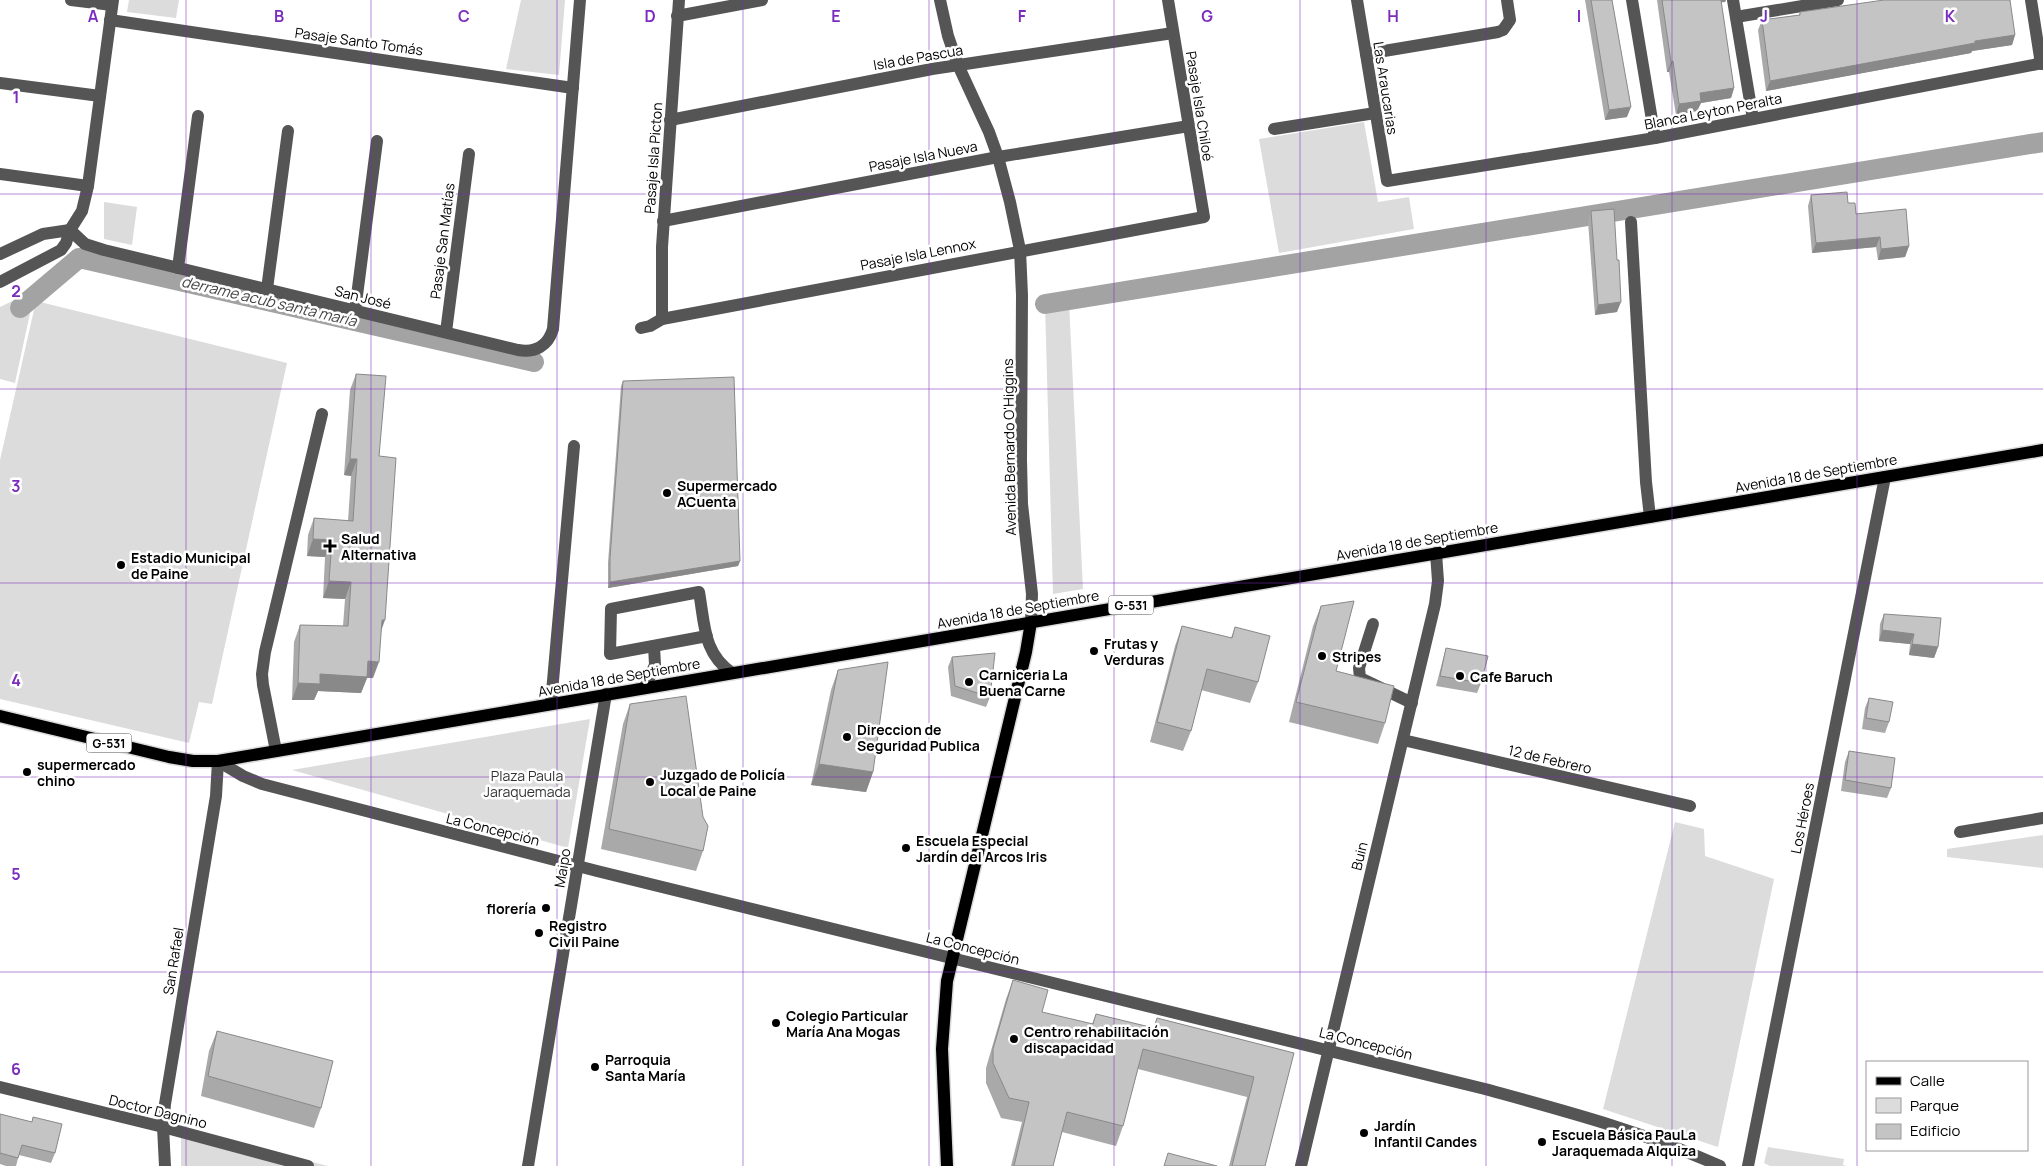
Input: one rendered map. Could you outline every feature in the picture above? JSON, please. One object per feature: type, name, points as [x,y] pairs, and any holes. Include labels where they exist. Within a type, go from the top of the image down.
[{"type":"main road","name":"Avenida 18 de Septiembre","points":[[0,716],[169,758],[193,761],[218,761],[2043,450]]},
{"type":"main road","name":"Avenida Bernardo O'Higgins","points":[[947,1166],[942,1029],[946,989],[1026,652],[1031,622]]},
{"type":"street","points":[[0,282],[55,254],[66,243],[70,230],[82,210],[88,186],[113,3],[71,0]]},
{"type":"street","name":"San José","points":[[70,230],[79,240],[92,247],[526,351],[541,347],[551,336],[553,329],[580,0]]},
{"type":"street","name":"Pasaje Isla Picton","points":[[662,319],[660,273],[679,0]]},
{"type":"street","points":[[678,16],[762,0]]},
{"type":"street","name":"Avenida Bernardo O'Higgins","points":[[940,0],[948,36],[958,65],[998,157],[1020,250],[1022,296],[1021,460],[1023,514],[1032,594],[1031,622]]},
{"type":"street","name":"Pasaje Isla Chiloé","points":[[1168,0],[1204,217]]},
{"type":"street","name":"Las Araucarias","points":[[1357,0],[1387,181]]},
{"type":"street","points":[[1366,54],[1498,32],[1503,30],[1510,20],[1507,0]]},
{"type":"street","points":[[1632,0],[1654,138]]},
{"type":"street","points":[[1733,0],[1753,119]]},
{"type":"street","points":[[1736,17],[1837,0]]},
{"type":"street","points":[[2031,0],[2042,63]]},
{"type":"street","name":"Pasaje Santo Tomás","points":[[110,20],[573,88]]},
{"type":"street","name":"Isla de Pascua","points":[[670,120],[958,65],[1173,33]]},
{"type":"street","name":"Blanca Leyton Peralta","points":[[1387,181],[1654,138],[2042,63]]},
{"type":"street","points":[[0,83],[100,96]]},
{"type":"street","points":[[1274,130],[1375,113]]},
{"type":"street","points":[[178,268],[198,116]]},
{"type":"street","name":"Pasaje Isla Nueva","points":[[663,221],[998,157],[1188,126]]},
{"type":"street","points":[[267,289],[288,131]]},
{"type":"street","points":[[355,311],[378,141]]},
{"type":"street","name":"Pasaje San Matías","points":[[446,332],[469,154]]},
{"type":"street","points":[[0,174],[88,186]]},
{"type":"street","name":"Pasaje Isla Lennox","points":[[640,328],[650,326],[662,319],[1020,250],[1204,217]]},
{"type":"street","points":[[1631,222],[1650,517]]},
{"type":"street","points":[[0,254],[43,234],[70,230]]},
{"type":"street","points":[[276,751],[262,674],[265,652],[322,414]]},
{"type":"street","points":[[551,703],[574,446]]},
{"type":"street","name":"Los Héroes","points":[[1748,1166],[1885,477]]},
{"type":"street","name":"Buin","points":[[1301,1166],[1438,592],[1436,553]]},
{"type":"street","points":[[707,636],[610,654],[612,609],[698,592],[710,649],[714,656],[732,673]]},
{"type":"street","points":[[1373,624],[1359,668],[1360,678],[1412,703]]},
{"type":"street","points":[[645,687],[655,666],[654,646]]},
{"type":"street","name":"Maipo","points":[[528,1166],[606,694]]},
{"type":"street","name":"12 de Febrero","points":[[1402,740],[1690,806]]},
{"type":"street","name":"La Concepción","points":[[218,761],[243,776],[262,784],[577,867],[1328,1049],[1485,1089],[1625,1130],[1695,1160],[1720,1166]]},
{"type":"street","name":"San Rafael","points":[[165,1166],[163,1127],[166,1094],[216,796],[218,761]]},
{"type":"street","points":[[1960,832],[2043,818]]},
{"type":"street","name":"Doctor Dagnino","points":[[0,1087],[163,1127],[308,1166]]},
{"type":"green space","points":[[129,0],[179,0],[176,18],[127,12]]},
{"type":"green space","points":[[521,0],[565,0],[559,75],[506,69]]},
{"type":"green space","points":[[1364,122],[1378,202],[1409,197],[1414,229],[1279,253],[1259,139]]},
{"type":"green space","points":[[104,202],[137,207],[132,245],[104,239]]},
{"type":"green space","points":[[31,292],[33,299],[15,383],[0,379],[0,307]]},
{"type":"green space","name":"Estadio Municipal de Paine","points":[[36,301],[287,363],[212,704],[199,702],[189,743],[0,699],[0,460]]},
{"type":"green space","points":[[1069,302],[1083,589],[1053,594],[1045,304]]},
{"type":"green space","name":"Plaza Paula Jaraquemada","points":[[590,719],[568,848],[292,770]]},
{"type":"green space","points":[[1675,822],[1704,829],[1705,856],[1774,879],[1718,1147],[1603,1109]]},
{"type":"green space","points":[[2043,835],[2043,868],[1947,857],[1947,849]]},
{"type":"green space","points":[[181,1128],[328,1166],[181,1166]]},
{"type":"green space","points":[[1768,1147],[1844,1159],[1843,1165],[1846,1166],[1770,1166],[1764,1163]]},
{"type":"building","points":[[1591,0],[1612,0],[1631,107],[1609,110]]},
{"type":"building","points":[[1662,0],[1721,0],[1734,88],[1700,93],[1701,101],[1679,104]]},
{"type":"building","points":[[1884,0],[2010,0],[2015,35],[1770,81],[1762,20],[1800,15],[1800,12]]},
{"type":"building","points":[[1847,192],[1848,203],[1855,203],[1856,214],[1906,209],[1909,246],[1881,249],[1880,237],[1816,243],[1811,195]]},
{"type":"building","points":[[1614,209],[1621,302],[1598,305],[1591,211]]},
{"type":"building","points":[[356,374],[386,376],[379,456],[396,458],[385,620],[382,620],[379,662],[368,661],[367,677],[320,674],[320,684],[298,683],[300,625],[348,626],[351,582],[329,581],[332,540],[313,539],[314,518],[353,521],[357,459],[350,459]]},
{"type":"building","points":[[734,377],[740,561],[610,582],[610,558],[623,381]]},
{"type":"building","name":"Stripes","points":[[1354,601],[1336,671],[1394,686],[1385,723],[1296,702],[1321,606]]},
{"type":"building","points":[[1884,614],[1941,618],[1938,647],[1912,644],[1914,634],[1882,630]]},
{"type":"building","points":[[1182,626],[1232,638],[1235,627],[1270,636],[1258,682],[1207,669],[1191,731],[1157,722]]},
{"type":"building","points":[[1446,648],[1488,656],[1481,683],[1440,676]]},
{"type":"building","name":"Carniceria La Buena Carne","points":[[995,653],[990,697],[955,686],[952,657]]},
{"type":"building","name":"Direccion de Seguridad Publica","points":[[888,662],[873,772],[819,764],[838,670]]},
{"type":"building","name":"Juzgado de Policía Local de Paine","points":[[686,696],[703,817],[708,826],[703,851],[609,829],[630,704]]},
{"type":"building","points":[[1869,698],[1893,702],[1889,722],[1866,718]]},
{"type":"building","points":[[1849,751],[1895,758],[1891,788],[1845,780]]},
{"type":"building","points":[[1013,980],[1048,990],[1042,1012],[1093,1024],[1096,1014],[1154,1028],[1157,1018],[1294,1053],[1265,1166],[1232,1166],[1254,1077],[1143,1049],[1123,1126],[1067,1112],[1053,1166],[1014,1166],[1029,1102],[1009,1098],[993,1063],[993,1049]]},
{"type":"building","points":[[217,1031],[333,1061],[321,1108],[208,1076]]},
{"type":"building","points":[[0,1114],[32,1122],[33,1117],[62,1124],[55,1153],[22,1145],[18,1158],[0,1153]]},
{"type":"building","points":[[1168,1153],[1217,1166],[1164,1166]]},
{"type":"waterway","points":[[1045,304],[2043,142]]},
{"type":"waterway","name":"derrame acub santa maría","points":[[20,308],[79,258],[534,362]]},
{"type":"place","name":"Supermercado ACuenta","points":[[667,493]]},
{"type":"place","name":"Salud Alternativa","points":[[330,546]]},
{"type":"place","name":"Estadio Municipal de Paine","points":[[121,565]]},
{"type":"place","name":"Frutas y Verduras","points":[[1094,651]]},
{"type":"place","name":"Stripes","points":[[1322,656]]},
{"type":"place","name":"Cafe Baruch","points":[[1460,676]]},
{"type":"place","name":"Carniceria La Buena Carne","points":[[969,682]]},
{"type":"place","name":"Direccion de Seguridad Publica","points":[[847,737]]},
{"type":"place","name":"supermercado chino","points":[[27,772]]},
{"type":"place","name":"Juzgado de Policía Local de Paine","points":[[650,782]]},
{"type":"place","name":"Escuela Especial Jardín del Arcos Iris","points":[[906,848]]},
{"type":"place","name":"florería","points":[[546,908]]},
{"type":"place","name":"Registro Civil Paine","points":[[539,933]]},
{"type":"place","name":"Colegio Particular María Ana Mogas","points":[[776,1023]]},
{"type":"place","name":"Centro rehabilitación discapacidad","points":[[1014,1039]]},
{"type":"place","name":"Parroquia Santa María","points":[[595,1067]]},
{"type":"place","name":"Jardín Infantil Candes","points":[[1364,1133]]},
{"type":"place","name":"Escuela Básica PauLa Jaraquemada Alquiza","points":[[1542,1142]]}]
